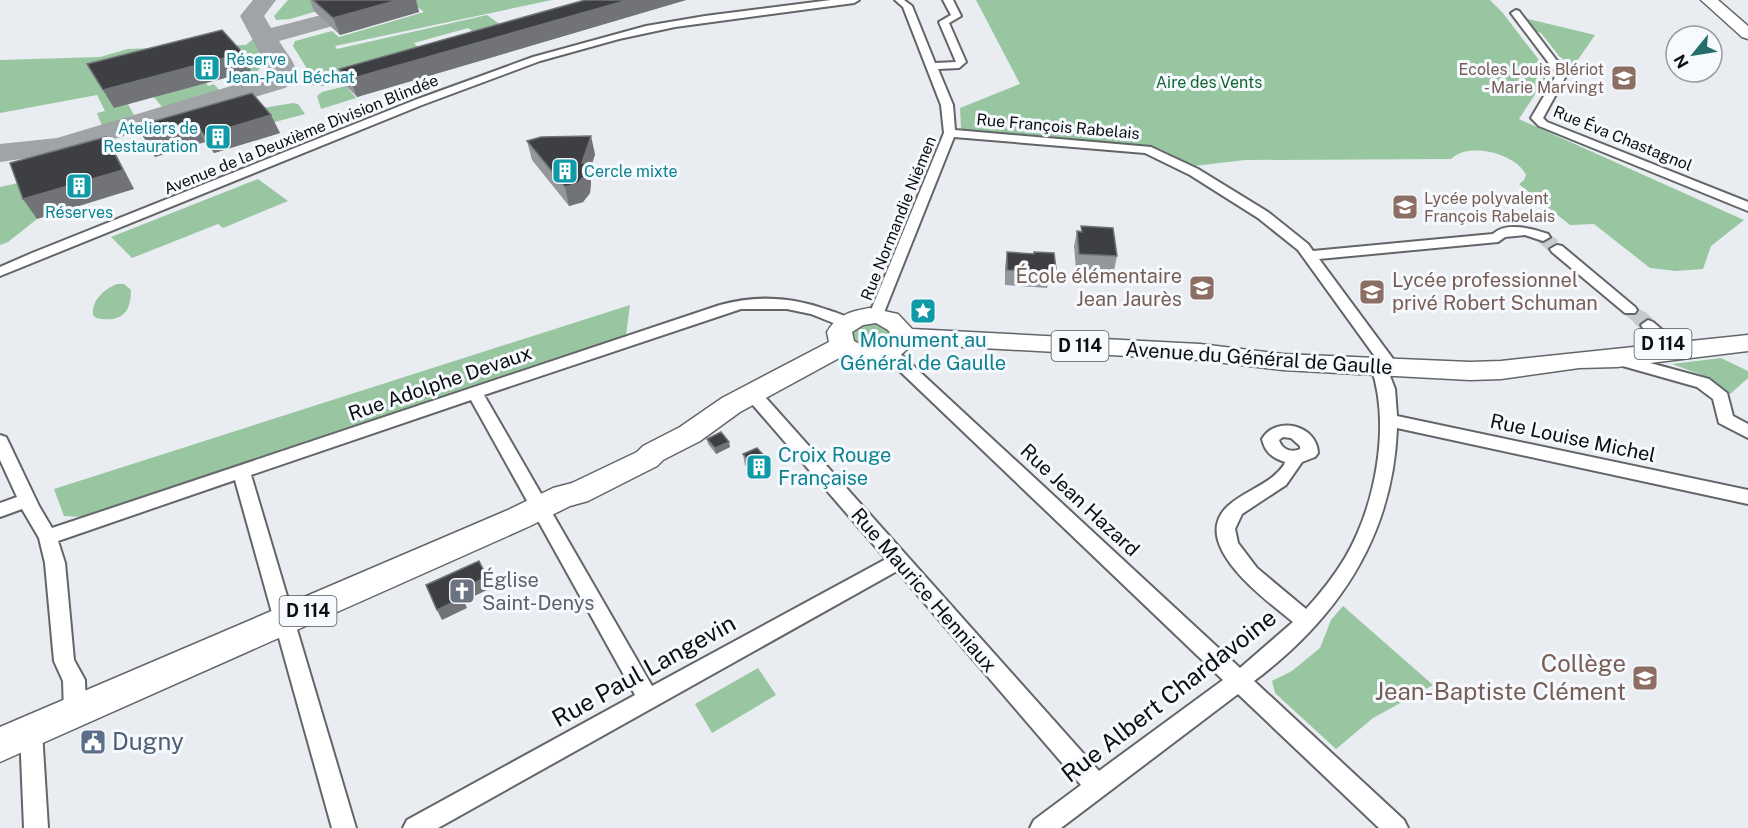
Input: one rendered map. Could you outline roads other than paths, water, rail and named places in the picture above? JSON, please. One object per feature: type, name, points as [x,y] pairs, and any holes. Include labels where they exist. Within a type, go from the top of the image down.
[{"type":"main road","points":[[1709,0],[1748,34]]},
{"type":"main road","points":[[1720,0],[1748,24]]},
{"type":"main road","points":[[876,315],[894,321],[902,329],[897,344],[868,356],[857,354],[845,334],[861,316],[876,315]]},
{"type":"main road","name":"D 114","points":[[16,738],[552,502],[578,493],[647,459],[653,453],[690,434],[731,405],[845,334]]},
{"type":"main road","name":"Avenue du Général de Gaulle","points":[[1579,360],[1607,351],[1748,334]]},
{"type":"main road","name":"Avenue du Général de Gaulle","points":[[897,344],[1200,352],[1282,362],[1501,370],[1748,343]]},
{"type":"street","name":"Avenue de la Deuxième Division Blindée","points":[[0,272],[471,83],[566,50],[617,36],[685,23],[848,0]]},
{"type":"street","points":[[931,66],[959,65],[961,62],[937,41],[944,22],[956,16],[948,0]]},
{"type":"street","name":"Rue Normandie Niémen","points":[[876,315],[950,133],[947,105],[931,66],[937,41],[907,6],[896,1]]},
{"type":"street","name":"Rue Éva Chastagnol","points":[[1516,13],[1562,74],[1537,118],[1543,124],[1748,207]]},
{"type":"street","name":"Rue François Rabelais","points":[[950,133],[1147,150],[1194,172],[1230,193],[1292,237],[1309,256],[1385,367]]},
{"type":"street","points":[[1309,256],[1498,238],[1500,234],[1526,231],[1543,237]]},
{"type":"street","points":[[1557,249],[1630,310]]},
{"type":"street","name":"Rue Adolphe Devaux","points":[[48,537],[724,308],[761,302],[809,308],[845,334]]},
{"type":"street","points":[[1648,325],[1669,343]]},
{"type":"street","name":"Rue Jean Hazard","points":[[897,344],[1239,681],[1396,828]]},
{"type":"street","points":[[1617,359],[1703,383],[1721,397],[1725,419],[1748,432]]},
{"type":"street","name":"Rue Albert Chardavoine","points":[[1042,828],[1239,681],[1286,643],[1344,578],[1366,538],[1383,475],[1389,441],[1385,367]]},
{"type":"street","points":[[475,393],[552,502],[649,700]]},
{"type":"street","name":"Rue Maurice Henniaux","points":[[752,393],[1097,786]]},
{"type":"street","name":"Rue Louise Michel","points":[[1388,420],[1748,496]]},
{"type":"street","points":[[0,441],[27,500],[48,537],[55,563],[64,661],[74,680],[75,712]]},
{"type":"street","points":[[1295,458],[1289,474],[1231,513],[1224,529],[1226,542],[1235,558],[1307,621]]},
{"type":"street","points":[[242,473],[345,828]]},
{"type":"street","points":[[0,510],[27,500]]},
{"type":"street","name":"Rue Paul Langevin","points":[[416,828],[898,561]]},
{"type":"street","points":[[16,738],[36,828]]},
{"type":"tunnel","points":[[1543,237],[1557,249]]},
{"type":"tunnel","points":[[1630,310],[1641,319]]},
{"type":"tunnel","points":[[1639,317],[1648,325]]},
{"type":"place","name":"Réserve Jean-Paul Béchat","points":[[207,68]]},
{"type":"place","name":"Ecoles Louis Blériot - Marie Marvingt","points":[[1624,78]]},
{"type":"place","name":"Ateliers de Restauration","points":[[218,137]]},
{"type":"place","name":"Cercle mixte","points":[[565,171]]},
{"type":"place","name":"Réserves","points":[[79,186]]},
{"type":"place","name":"Lycée polyvalent François Rabelais","points":[[1405,207]]},
{"type":"place","name":"École élémentaire Jean Jaurès","points":[[1202,288]]},
{"type":"place","name":"Lycée professionnel privé Robert Schuman","points":[[1372,292]]},
{"type":"place","name":"Monument au Général de Gaulle","points":[[923,311]]},
{"type":"place","name":"Croix Rouge Française","points":[[759,467]]},
{"type":"place","name":"Église Saint-Denys","points":[[462,591]]},
{"type":"place","name":"Collège Jean-Baptiste Clément","points":[[1645,678]]},
{"type":"place","name":"Dugny","points":[[93,742]]},
{"type":"park label","name":"Aire des Vents","points":[[1209,82]]}]
